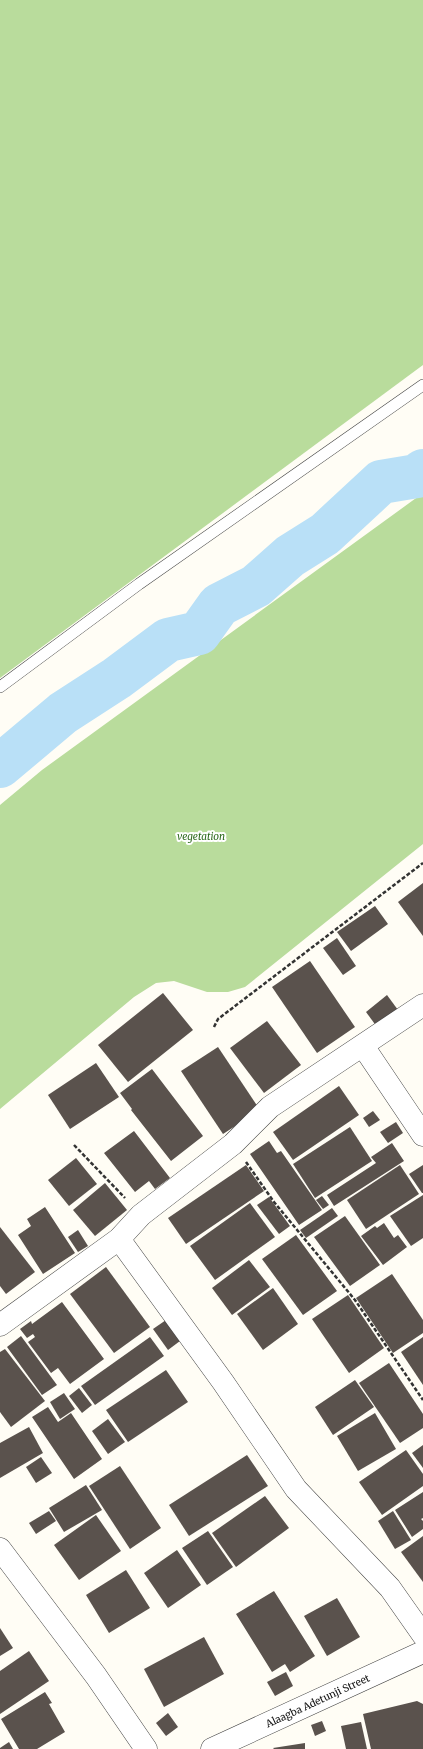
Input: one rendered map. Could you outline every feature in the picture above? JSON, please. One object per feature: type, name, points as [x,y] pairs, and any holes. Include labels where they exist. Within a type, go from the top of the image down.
[{"type":"street","points":[[0,1325],[119,1239],[141,1215],[233,1144],[270,1107],[423,1005]]},
{"type":"street","points":[[362,1046],[423,1134]]},
{"type":"street","points":[[119,1239],[223,1382],[296,1489],[390,1588],[423,1635]]},
{"type":"street","points":[[0,1549],[96,1676],[146,1749]]},
{"type":"street","name":"Alaagba Adetunji Street","points":[[212,1749],[423,1652]]},
{"type":"lane","points":[[0,687],[139,584],[423,385]]},
{"type":"path","points":[[214,1027],[218,1019],[423,863]]},
{"type":"path","points":[[233,1144],[274,1202],[355,1300],[423,1400]]},
{"type":"path","points":[[74,1145],[141,1215]]},
{"type":"green space","points":[[0,0],[423,0],[423,365],[0,678]]},
{"type":"green space","name":"vegetation","points":[[423,493],[423,844],[245,987],[228,992],[207,992],[174,981],[156,983],[134,997],[0,1109],[0,805],[42,770]]},
{"type":"building","points":[[423,883],[423,936],[398,902]]},
{"type":"building","points":[[375,906],[388,924],[351,951],[337,932]]},
{"type":"building","points":[[337,938],[356,966],[343,975],[323,948]]},
{"type":"building","points":[[310,961],[355,1027],[317,1053],[272,987]]},
{"type":"building","points":[[163,993],[193,1030],[128,1082],[98,1045]]},
{"type":"building","points":[[387,995],[398,1010],[377,1027],[366,1012]]},
{"type":"building","points":[[267,1021],[301,1065],[264,1093],[230,1048]]},
{"type":"building","points":[[218,1047],[260,1110],[223,1134],[181,1071]]},
{"type":"building","points":[[96,1063],[119,1097],[70,1129],[48,1095]]},
{"type":"building","points":[[152,1069],[203,1136],[171,1161],[131,1110],[132,1109],[120,1093]]},
{"type":"building","points":[[339,1086],[359,1115],[293,1160],[273,1132]]},
{"type":"building","points":[[373,1111],[380,1120],[369,1127],[363,1118]]},
{"type":"building","points":[[396,1122],[403,1133],[388,1143],[380,1132]]},
{"type":"building","points":[[350,1127],[372,1161],[315,1198],[293,1164]]},
{"type":"building","points":[[134,1131],[170,1178],[155,1189],[149,1181],[135,1192],[104,1153]]},
{"type":"building","points":[[269,1141],[277,1153],[281,1151],[322,1210],[299,1225],[250,1154]]},
{"type":"building","points":[[392,1143],[404,1161],[334,1206],[327,1195],[376,1163],[371,1157]]},
{"type":"building","points":[[76,1158],[97,1184],[69,1206],[48,1180]]},
{"type":"building","points":[[246,1165],[264,1191],[186,1244],[168,1218]]},
{"type":"building","points":[[400,1165],[419,1194],[366,1229],[347,1200]]},
{"type":"building","points":[[423,1165],[423,1193],[422,1193],[409,1174]]},
{"type":"building","points":[[105,1183],[127,1210],[95,1236],[73,1210]]},
{"type":"building","points":[[423,1195],[423,1238],[411,1246],[390,1216]]},
{"type":"building","points":[[322,1196],[329,1205],[323,1209],[316,1200]]},
{"type":"building","points":[[269,1197],[290,1226],[279,1234],[257,1205]]},
{"type":"building","points":[[250,1203],[275,1237],[215,1280],[190,1246]]},
{"type":"building","points":[[45,1207],[75,1253],[43,1274],[18,1235],[31,1226],[27,1219]]},
{"type":"building","points":[[332,1208],[338,1216],[306,1238],[300,1230]]},
{"type":"building","points":[[345,1216],[380,1265],[350,1286],[314,1237]]},
{"type":"building","points":[[384,1223],[394,1238],[398,1235],[407,1247],[383,1265],[361,1236],[375,1226],[377,1228]]},
{"type":"building","points":[[0,1227],[35,1272],[6,1294],[0,1286]]},
{"type":"building","points":[[78,1230],[88,1246],[78,1252],[68,1237]]},
{"type":"building","points":[[296,1235],[337,1291],[303,1315],[262,1259]]},
{"type":"building","points":[[249,1260],[270,1287],[232,1315],[212,1288]]},
{"type":"building","points":[[106,1267],[150,1327],[114,1353],[70,1294]]},
{"type":"building","points":[[392,1274],[423,1320],[423,1333],[393,1353],[356,1298]]},
{"type":"building","points":[[273,1288],[298,1324],[263,1350],[237,1314]]},
{"type":"building","points":[[348,1295],[384,1348],[349,1373],[312,1319]]},
{"type":"building","points":[[62,1302],[104,1359],[70,1384],[58,1368],[51,1373],[28,1342],[35,1337],[33,1334],[27,1338],[20,1329],[31,1321],[32,1324]]},
{"type":"building","points":[[166,1320],[180,1341],[168,1350],[153,1329]]},
{"type":"building","points":[[21,1336],[57,1385],[42,1395],[7,1347]]},
{"type":"building","points":[[150,1337],[164,1356],[95,1405],[81,1386]]},
{"type":"building","points":[[423,1337],[423,1385],[401,1352]]},
{"type":"building","points":[[5,1349],[45,1401],[11,1427],[0,1412],[0,1352]]},
{"type":"building","points":[[389,1363],[423,1414],[423,1428],[400,1443],[359,1383]]},
{"type":"building","points":[[166,1370],[188,1402],[128,1442],[106,1410]]},
{"type":"building","points":[[355,1380],[374,1407],[333,1435],[315,1407]]},
{"type":"building","points":[[79,1388],[92,1405],[82,1413],[69,1396]]},
{"type":"building","points":[[64,1393],[75,1409],[60,1419],[50,1402]]},
{"type":"building","points":[[48,1407],[58,1422],[71,1413],[102,1459],[74,1479],[32,1417]]},
{"type":"building","points":[[375,1413],[396,1449],[358,1471],[337,1436]]},
{"type":"building","points":[[108,1419],[125,1442],[108,1454],[92,1431]]},
{"type":"building","points":[[29,1427],[43,1453],[0,1478],[0,1443]]},
{"type":"building","points":[[423,1445],[423,1468],[412,1453]]},
{"type":"building","points":[[406,1450],[423,1474],[423,1486],[382,1515],[359,1482]]},
{"type":"building","points":[[247,1455],[268,1486],[189,1536],[169,1505]]},
{"type":"building","points":[[41,1457],[52,1473],[36,1483],[26,1467]]},
{"type":"building","points":[[120,1466],[161,1528],[130,1549],[89,1486]]},
{"type":"building","points":[[86,1485],[102,1510],[64,1532],[49,1508]]},
{"type":"building","points":[[423,1492],[423,1518],[421,1519],[423,1521],[423,1529],[412,1537],[395,1510]]},
{"type":"building","points":[[265,1496],[289,1528],[236,1567],[212,1533]]},
{"type":"building","points":[[49,1511],[56,1521],[36,1534],[29,1523]]},
{"type":"building","points":[[393,1511],[411,1540],[395,1549],[378,1521]]},
{"type":"building","points":[[96,1515],[121,1551],[79,1580],[54,1545]]},
{"type":"building","points":[[208,1531],[233,1567],[207,1585],[182,1548]]},
{"type":"building","points":[[423,1536],[423,1582],[401,1552]]},
{"type":"building","points":[[177,1550],[201,1585],[168,1608],[144,1573]]},
{"type":"building","points":[[126,1570],[150,1608],[109,1633],[86,1595]]},
{"type":"building","points":[[274,1591],[315,1656],[290,1672],[285,1664],[272,1672],[236,1614]]},
{"type":"building","points":[[337,1598],[360,1637],[327,1656],[304,1616]]},
{"type":"building","points":[[0,1628],[13,1648],[0,1656]]},
{"type":"building","points":[[204,1637],[224,1674],[164,1707],[144,1669]]},
{"type":"building","points":[[29,1651],[49,1681],[0,1714],[0,1671]]},
{"type":"building","points":[[286,1672],[293,1686],[275,1696],[267,1682]]},
{"type":"building","points":[[45,1692],[52,1703],[49,1704],[65,1732],[37,1749],[19,1749],[1,1719]]},
{"type":"building","points":[[417,1701],[423,1704],[423,1749],[371,1749],[363,1714]]},
{"type":"building","points":[[168,1713],[178,1727],[166,1736],[156,1723]]},
{"type":"building","points":[[322,1721],[326,1731],[315,1736],[311,1725]]},
{"type":"building","points":[[361,1722],[367,1749],[346,1749],[341,1726]]},
{"type":"building","points":[[9,1742],[13,1749],[0,1749],[0,1748]]},
{"type":"building","points":[[305,1743],[305,1749],[273,1748]]},
{"type":"waterway","points":[[0,766],[63,713],[117,678],[168,640],[199,633],[219,605],[256,586],[290,556],[325,534],[381,482],[417,476],[423,471]]}]
